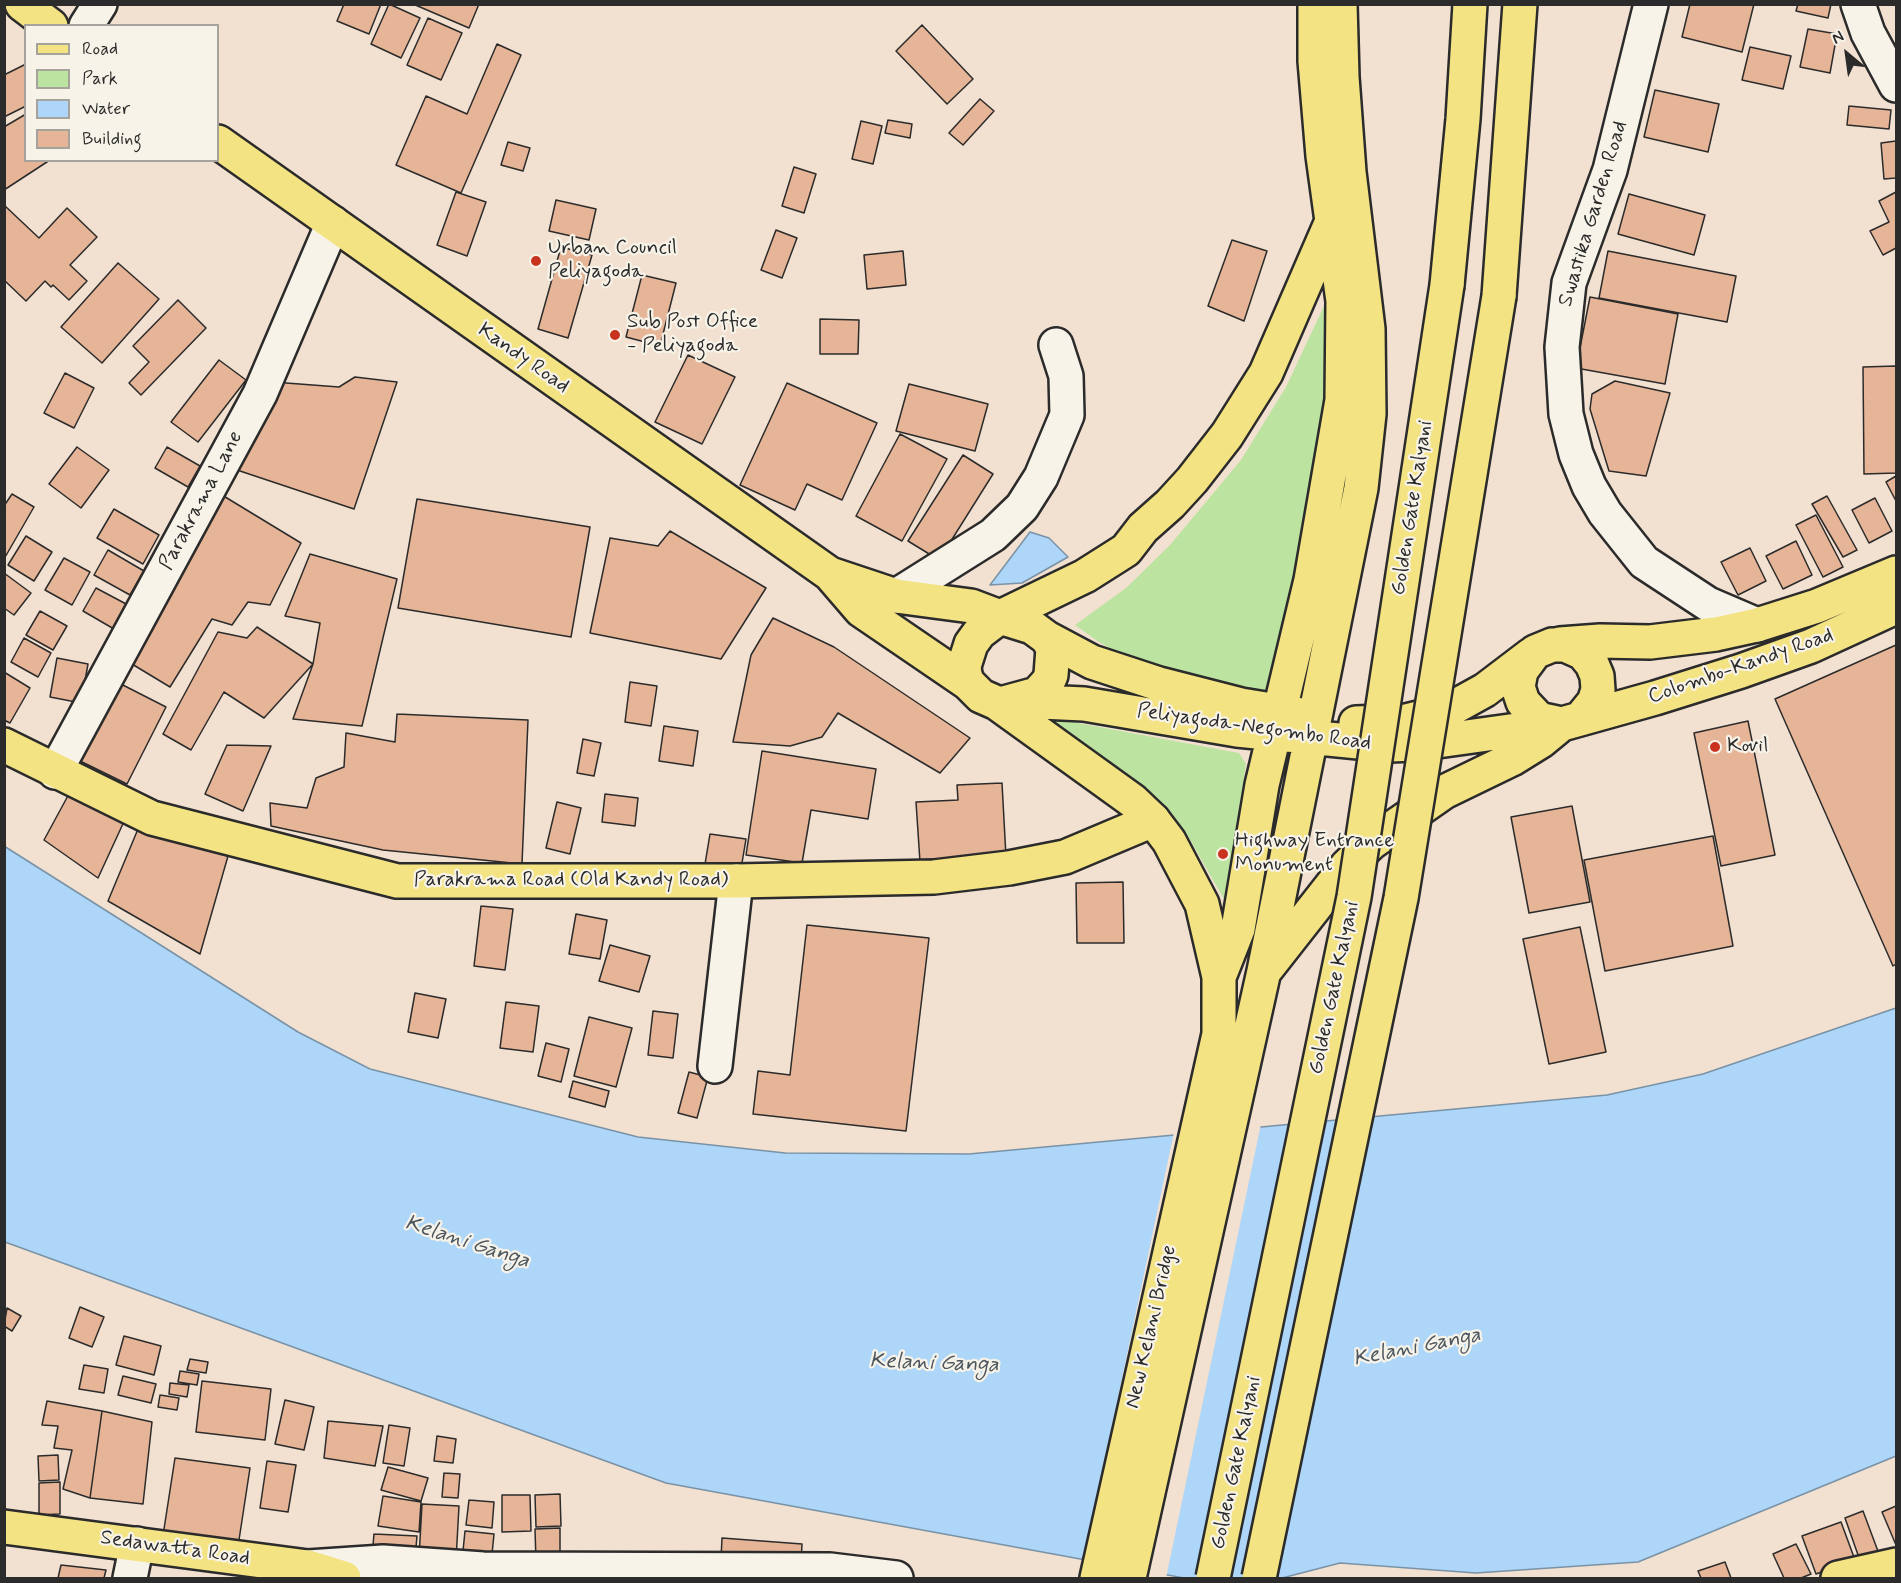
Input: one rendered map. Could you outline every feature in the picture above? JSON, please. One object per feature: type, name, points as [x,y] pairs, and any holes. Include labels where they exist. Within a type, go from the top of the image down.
[{"type":"main road","points":[[22,4],[48,24]]},
{"type":"main road","points":[[1219,977],[1238,929],[1262,785],[1311,580],[1342,400],[1343,301],[1328,201],[1318,102],[1315,4]]},
{"type":"main road","points":[[1224,1080],[1264,971],[1361,488],[1369,414],[1368,329],[1345,124],[1340,4]]},
{"type":"main road","name":"Golden Gate Kalyani","points":[[1213,1578],[1354,897],[1447,285],[1463,119],[1470,4]]},
{"type":"main road","points":[[1259,1578],[1401,898],[1499,296],[1520,4]]},
{"type":"main road","name":"Kandy Road","points":[[219,143],[830,574],[861,610],[968,682]]},
{"type":"main road","points":[[1224,1080],[1219,1034],[1219,977],[1198,896],[1169,841],[1153,820],[1133,801],[1007,702],[981,696],[968,682],[964,666],[971,644],[979,633],[1000,616],[1085,576],[1126,550],[1143,528],[1192,480],[1227,435],[1266,373],[1332,221]]},
{"type":"main road","name":"Colombo-Kandy Road","points":[[1547,648],[1682,639],[1757,625],[1817,606],[1896,573]]},
{"type":"main road","name":"Kandy Road","points":[[830,574],[897,596],[971,606],[1000,616]]},
{"type":"main road","name":"Colombo-Kandy Road","points":[[1264,971],[1347,866],[1371,843],[1423,805],[1484,770],[1512,759],[1572,721],[1720,678],[1811,646],[1896,607]]},
{"type":"main road","points":[[1000,616],[1032,627],[1047,638],[1092,662],[1159,684],[1241,705],[1352,723],[1406,721],[1447,711],[1485,690],[1547,648],[1572,647],[1583,653],[1595,670],[1598,683],[1596,696],[1572,721],[1539,719],[1523,702],[1519,679],[1524,664],[1547,648]]},
{"type":"main road","points":[[1007,702],[1037,694],[1048,682],[1053,648],[1047,638]]},
{"type":"main road","name":"Peliyagoda-Negombo Road","points":[[1007,702],[1084,704],[1237,730],[1389,745],[1416,744],[1572,721]]},
{"type":"main road","name":"Parakrama Road (Old Kandy Road)","points":[[4,745],[152,818],[397,881],[736,881],[934,877],[1009,868],[1065,857],[1153,820]]},
{"type":"main road","name":"New Kelani Bridge","points":[[1097,1578],[1224,1080]]},
{"type":"main road","name":"New Kelani Bridge","points":[[1129,1578],[1224,1080]]},
{"type":"main road","name":"Sedawatta Road","points":[[4,1527],[308,1567],[344,1578]]},
{"type":"main road","points":[[1838,1578],[1896,1565]]},
{"type":"street","points":[[87,24],[100,4]]},
{"type":"street","name":"Swastika Garden Road","points":[[1651,4],[1610,170],[1569,283],[1562,347],[1566,414],[1576,454],[1589,486],[1605,513],[1644,562],[1708,604],[1757,625]]},
{"type":"street","points":[[1858,4],[1868,33],[1896,85]]},
{"type":"street","name":"Parakrama Lane","points":[[55,772],[260,394],[333,223]]},
{"type":"street","points":[[897,596],[998,531],[1022,507],[1041,477],[1067,415],[1066,376],[1056,345]]},
{"type":"street","points":[[715,1066],[736,881]]},
{"type":"street","points":[[130,1578],[137,1544]]},
{"type":"street","points":[[308,1567],[383,1562],[483,1569],[830,1570],[896,1578]]},
{"type":"green space","points":[[1331,291],[1331,383],[1318,475],[1266,696],[1232,690],[1121,655],[1075,625],[1126,588],[1170,545],[1241,460],[1286,387]]},
{"type":"green space","points":[[1040,716],[1239,753],[1246,764],[1225,901],[1189,838],[1137,781]]},
{"type":"water","points":[[1030,532],[1049,538],[1068,557],[1022,583],[990,585]]},
{"type":"water","name":"Kelani Ganga","points":[[4,846],[298,1032],[370,1069],[638,1137],[785,1153],[969,1154],[1607,1095],[1703,1074],[1896,1008],[1896,1456],[1638,1562],[1476,1573],[1340,1563],[1282,1578],[1184,1578],[666,1483],[5,1242]]},
{"type":"pier","points":[[1261,1124],[1166,1578],[1083,1563],[1174,1132]]},
{"type":"building","points":[[344,4],[381,4],[369,34],[337,21]]},
{"type":"building","points":[[389,4],[420,18],[401,58],[371,44]]},
{"type":"building","points":[[413,4],[479,4],[469,28]]},
{"type":"building","points":[[1690,4],[1754,4],[1742,52],[1682,37]]},
{"type":"building","points":[[1798,4],[1831,4],[1828,18],[1796,11]]},
{"type":"building","points":[[428,18],[462,33],[441,80],[407,65]]},
{"type":"building","points":[[922,25],[973,79],[947,104],[896,51]]},
{"type":"building","points":[[1808,29],[1837,34],[1830,73],[1800,67]]},
{"type":"building","points":[[497,44],[521,55],[461,193],[396,165],[426,96],[467,114]]},
{"type":"building","points":[[1750,47],[1791,56],[1783,89],[1742,80]]},
{"type":"building","points":[[24,65],[24,107],[4,117],[4,75]]},
{"type":"building","points":[[1655,90],[1719,104],[1708,152],[1644,137]]},
{"type":"building","points":[[980,99],[994,111],[963,145],[949,133]]},
{"type":"building","points":[[1849,106],[1891,110],[1889,129],[1847,125]]},
{"type":"building","points":[[24,115],[24,162],[47,162],[4,190],[4,127]]},
{"type":"building","points":[[888,120],[912,124],[910,138],[885,133]]},
{"type":"building","points":[[861,121],[882,126],[873,164],[852,159]]},
{"type":"building","points":[[1896,141],[1896,178],[1884,179],[1881,143]]},
{"type":"building","points":[[508,142],[530,148],[523,171],[501,165]]},
{"type":"building","points":[[794,167],[816,174],[804,213],[782,206]]},
{"type":"building","points":[[456,192],[486,202],[467,256],[437,245]]},
{"type":"building","points":[[1896,192],[1896,248],[1883,255],[1870,231],[1889,222],[1879,201]]},
{"type":"building","points":[[1629,194],[1705,215],[1694,255],[1618,234]]},
{"type":"building","points":[[556,200],[596,209],[589,240],[549,231]]},
{"type":"building","points":[[4,205],[39,238],[67,208],[97,237],[70,265],[87,281],[69,300],[53,285],[51,287],[45,281],[26,301],[4,280]]},
{"type":"building","points":[[776,230],[797,238],[782,278],[761,270]]},
{"type":"building","points":[[1232,240],[1267,251],[1244,321],[1208,306]]},
{"type":"building","points":[[561,247],[592,255],[568,338],[538,329]]},
{"type":"building","points":[[903,251],[906,285],[867,289],[864,255]]},
{"type":"building","points":[[1608,251],[1736,276],[1727,322],[1599,298]]},
{"type":"building","points":[[118,263],[159,299],[102,363],[61,327]]},
{"type":"building","points":[[642,275],[676,283],[660,346],[626,337]]},
{"type":"building","points":[[1590,297],[1678,314],[1665,384],[1576,368]]},
{"type":"building","points":[[178,300],[206,328],[141,395],[129,383],[149,362],[133,346]]},
{"type":"building","points":[[820,319],[859,320],[858,354],[820,354]]},
{"type":"building","points":[[688,355],[735,377],[702,444],[655,422]]},
{"type":"building","points":[[219,360],[246,380],[198,442],[171,422]]},
{"type":"building","points":[[1896,366],[1896,473],[1864,474],[1863,367]]},
{"type":"building","points":[[65,373],[94,388],[74,428],[44,413]]},
{"type":"building","points":[[355,377],[397,382],[354,509],[237,470],[273,382],[339,387]]},
{"type":"building","points":[[1615,381],[1670,393],[1646,476],[1609,471],[1590,409],[1592,394]]},
{"type":"building","points":[[787,383],[877,423],[842,500],[807,484],[795,510],[740,485]]},
{"type":"building","points":[[909,384],[988,404],[975,451],[896,431]]},
{"type":"building","points":[[900,434],[947,459],[902,541],[856,516]]},
{"type":"building","points":[[77,447],[109,470],[81,508],[49,484]]},
{"type":"building","points":[[167,447],[200,466],[188,487],[155,468]]},
{"type":"building","points":[[963,455],[993,474],[939,560],[908,541]]},
{"type":"building","points":[[1896,476],[1896,501],[1886,482]]},
{"type":"building","points":[[217,492],[301,543],[270,605],[248,602],[232,625],[212,619],[170,687],[122,658]]},
{"type":"building","points":[[12,494],[34,507],[4,559],[4,506]]},
{"type":"building","points":[[1827,496],[1857,550],[1843,557],[1812,504]]},
{"type":"building","points":[[1875,498],[1892,531],[1869,543],[1852,510]]},
{"type":"building","points":[[417,499],[590,527],[571,637],[398,608]]},
{"type":"building","points":[[114,509],[159,535],[143,564],[97,538]]},
{"type":"building","points":[[1816,515],[1843,567],[1823,577],[1796,525]]},
{"type":"building","points":[[670,531],[766,588],[721,659],[590,633],[610,538],[658,546]]},
{"type":"building","points":[[26,536],[52,552],[34,581],[8,565]]},
{"type":"building","points":[[1796,541],[1812,575],[1783,589],[1766,556]]},
{"type":"building","points":[[1750,548],[1766,581],[1738,595],[1721,562]]},
{"type":"building","points":[[108,550],[144,571],[130,595],[94,575]]},
{"type":"building","points":[[310,554],[397,579],[362,726],[293,719],[313,664],[320,623],[285,616]]},
{"type":"building","points":[[64,558],[90,572],[72,605],[45,590]]},
{"type":"building","points":[[4,573],[31,593],[14,615],[4,608]]},
{"type":"building","points":[[96,588],[128,605],[114,629],[83,611]]},
{"type":"building","points":[[40,611],[67,626],[53,650],[26,635]]},
{"type":"building","points":[[773,618],[834,647],[970,738],[940,773],[838,713],[822,737],[790,746],[733,742],[751,655]]},
{"type":"building","points":[[257,627],[313,664],[264,718],[224,692],[191,750],[163,734],[218,632],[247,638]]},
{"type":"building","points":[[24,638],[51,653],[38,677],[11,662]]},
{"type":"building","points":[[1896,645],[1896,964],[1893,966],[1775,699]]},
{"type":"building","points":[[57,658],[88,664],[81,703],[50,697]]},
{"type":"building","points":[[4,672],[30,688],[10,723],[4,720]]},
{"type":"building","points":[[115,681],[166,707],[127,784],[76,759]]},
{"type":"building","points":[[630,682],[657,686],[651,726],[625,722]]},
{"type":"building","points":[[397,714],[528,720],[522,864],[383,850],[271,826],[270,803],[307,808],[316,778],[344,767],[346,733],[395,742]]},
{"type":"building","points":[[1748,721],[1775,855],[1721,866],[1694,733]]},
{"type":"building","points":[[664,726],[698,731],[693,766],[659,761]]},
{"type":"building","points":[[583,739],[601,743],[594,776],[577,773]]},
{"type":"building","points":[[227,745],[271,746],[243,811],[205,794]]},
{"type":"building","points":[[762,751],[876,769],[868,819],[811,810],[802,863],[746,855]]},
{"type":"building","points":[[1002,783],[1006,857],[920,862],[916,802],[958,800],[957,785]]},
{"type":"building","points":[[70,792],[127,815],[98,878],[44,840]]},
{"type":"building","points":[[605,794],[638,798],[635,826],[602,822]]},
{"type":"building","points":[[557,802],[581,808],[570,854],[546,848]]},
{"type":"building","points":[[1572,806],[1590,902],[1529,913],[1511,817]]},
{"type":"building","points":[[138,829],[228,856],[200,954],[108,901]]},
{"type":"building","points":[[710,834],[746,839],[740,875],[704,870]]},
{"type":"building","points":[[1713,836],[1733,946],[1605,971],[1584,860]]},
{"type":"building","points":[[1123,882],[1124,943],[1077,943],[1076,883]]},
{"type":"building","points":[[481,906],[513,909],[505,970],[474,966]]},
{"type":"building","points":[[576,914],[607,920],[600,959],[569,954]]},
{"type":"building","points":[[807,925],[929,938],[906,1131],[753,1114],[758,1071],[790,1075]]},
{"type":"building","points":[[1580,927],[1606,1052],[1549,1064],[1523,939]]},
{"type":"building","points":[[610,945],[650,956],[639,992],[599,981]]},
{"type":"building","points":[[415,993],[446,999],[438,1038],[408,1032]]},
{"type":"building","points":[[506,1002],[539,1006],[533,1052],[500,1048]]},
{"type":"building","points":[[653,1011],[678,1014],[673,1058],[648,1055]]},
{"type":"building","points":[[589,1017],[632,1028],[616,1087],[574,1076]]},
{"type":"building","points":[[546,1043],[569,1049],[561,1082],[538,1076]]},
{"type":"building","points":[[689,1072],[708,1077],[697,1118],[678,1113]]},
{"type":"building","points":[[573,1081],[609,1091],[605,1107],[569,1097]]},
{"type":"building","points":[[80,1307],[104,1317],[92,1347],[69,1338]]},
{"type":"building","points":[[7,1308],[21,1316],[12,1331],[4,1326]]},
{"type":"building","points":[[124,1336],[161,1346],[154,1375],[116,1365]]},
{"type":"building","points":[[190,1359],[208,1362],[206,1373],[187,1370]]},
{"type":"building","points":[[84,1365],[108,1369],[104,1393],[79,1389]]},
{"type":"building","points":[[180,1371],[199,1374],[197,1385],[178,1382]]},
{"type":"building","points":[[123,1376],[156,1384],[151,1403],[118,1395]]},
{"type":"building","points":[[202,1381],[271,1389],[265,1440],[196,1432]]},
{"type":"building","points":[[170,1383],[189,1385],[187,1397],[169,1394]]},
{"type":"building","points":[[160,1395],[179,1398],[177,1410],[158,1407]]},
{"type":"building","points":[[285,1400],[314,1407],[304,1450],[275,1444]]},
{"type":"building","points":[[47,1401],[102,1411],[90,1498],[63,1489],[72,1450],[54,1448],[58,1426],[42,1425]]},
{"type":"building","points":[[102,1411],[152,1422],[143,1504],[90,1498]]},
{"type":"building","points":[[328,1421],[383,1426],[375,1466],[324,1458]]},
{"type":"building","points":[[389,1425],[410,1428],[404,1466],[383,1463]]},
{"type":"building","points":[[437,1436],[456,1439],[453,1463],[434,1461]]},
{"type":"building","points":[[58,1455],[59,1480],[39,1481],[38,1456]]},
{"type":"building","points":[[175,1458],[250,1468],[237,1553],[162,1542]]},
{"type":"building","points":[[267,1461],[296,1465],[288,1512],[260,1508]]},
{"type":"building","points":[[388,1467],[428,1478],[421,1501],[381,1490]]},
{"type":"building","points":[[444,1473],[460,1474],[458,1498],[442,1497]]},
{"type":"building","points":[[60,1482],[60,1514],[39,1515],[39,1483]]},
{"type":"building","points":[[560,1494],[561,1526],[536,1527],[535,1495]]},
{"type":"building","points":[[502,1495],[530,1495],[531,1531],[502,1532]]},
{"type":"building","points":[[383,1496],[421,1502],[419,1532],[378,1526]]},
{"type":"building","points":[[469,1500],[494,1502],[492,1528],[466,1525]]},
{"type":"building","points":[[422,1504],[459,1506],[456,1560],[419,1558]]},
{"type":"building","points":[[1896,1506],[1896,1545],[1882,1512]]},
{"type":"building","points":[[1863,1511],[1882,1562],[1863,1569],[1845,1518]]},
{"type":"building","points":[[1841,1522],[1855,1560],[1816,1574],[1802,1536]]},
{"type":"building","points":[[560,1528],[560,1560],[536,1561],[535,1529]]},
{"type":"building","points":[[465,1531],[494,1534],[491,1564],[462,1561]]},
{"type":"building","points":[[374,1534],[417,1536],[415,1558],[372,1556]]},
{"type":"building","points":[[722,1538],[802,1544],[801,1564],[721,1559]]},
{"type":"building","points":[[1796,1544],[1811,1574],[1801,1578],[1784,1578],[1773,1554]]},
{"type":"building","points":[[1725,1562],[1731,1578],[1701,1578],[1698,1571]]},
{"type":"building","points":[[61,1565],[106,1570],[104,1578],[58,1578]]},
{"type":"place","name":"Urban Council Peliyagoda","points":[[536,261]]},
{"type":"place","name":"Sub Post Office - Peliyagoda","points":[[615,335]]},
{"type":"place","name":"Kovil","points":[[1715,747]]},
{"type":"place","name":"Highway Entrance Monument","points":[[1223,854]]}]
